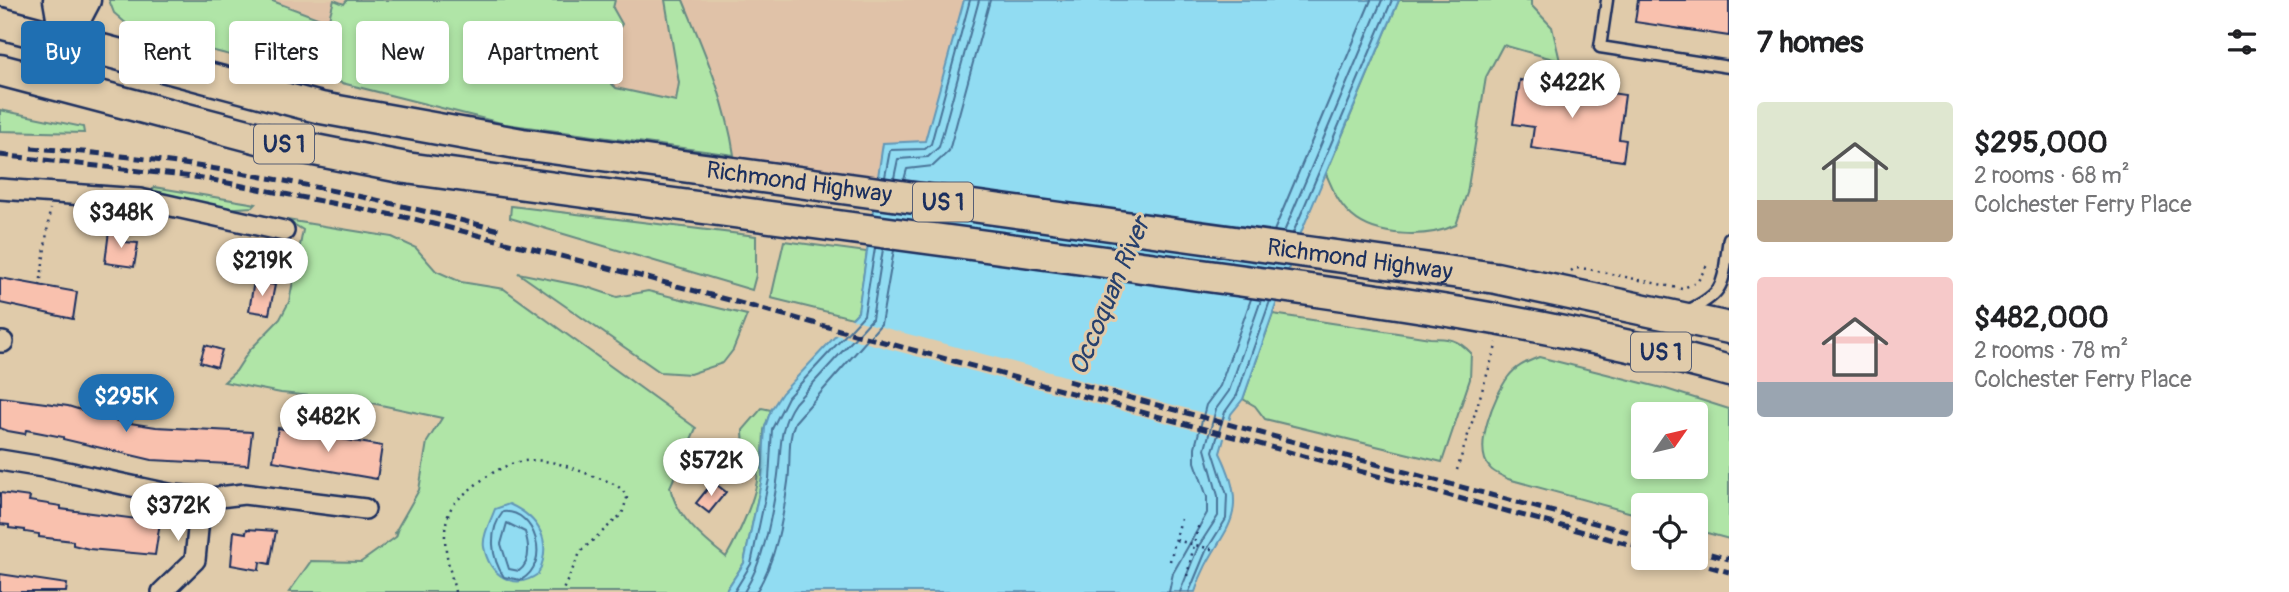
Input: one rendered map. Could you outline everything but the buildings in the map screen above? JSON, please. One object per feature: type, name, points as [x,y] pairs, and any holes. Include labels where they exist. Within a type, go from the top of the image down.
[{"type":"main road","name":"Richmond Highway","points":[[0,23],[21,28]]},
{"type":"main road","name":"Richmond Highway","points":[[105,51],[321,108],[522,144],[1364,259],[1567,292],[1686,298],[1729,328]]},
{"type":"main road","name":"Richmond Highway","points":[[0,70],[274,142],[406,168],[1359,297],[1504,320],[1655,351],[1729,371]]},
{"type":"street","points":[[58,0],[62,21]]},
{"type":"street","points":[[75,21],[86,0]]},
{"type":"street","points":[[0,189],[140,199],[284,231]]},
{"type":"street","points":[[0,460],[49,468],[118,485],[201,498],[244,494],[365,509]]},
{"type":"street","points":[[162,592],[195,560],[201,498]]},
{"type":"lane","points":[[1607,0],[1600,47],[1729,67]]},
{"type":"lane","points":[[1686,298],[1705,302],[1720,290],[1729,238]]},
{"type":"path","points":[[40,286],[52,194]]},
{"type":"path","points":[[1567,292],[1571,272],[1575,268],[1673,288],[1686,298],[1702,278],[1707,265]]},
{"type":"path","points":[[1457,470],[1504,320]]},
{"type":"path","points":[[455,592],[446,541],[447,521],[452,506],[497,470],[531,459],[560,463],[613,484],[623,490],[627,498],[622,514],[581,551],[562,592]]},
{"type":"path","points":[[1170,562],[1181,519]]},
{"type":"path","points":[[1187,576],[1199,523]]},
{"type":"path","points":[[1176,540],[1214,550]]},
{"type":"shaded area","points":[[115,0],[964,0],[925,142],[877,181],[734,155],[505,124],[342,83],[342,21],[229,21],[229,55],[215,51],[215,21],[123,21],[114,13]]},
{"type":"green space","points":[[109,0],[270,0],[325,21],[229,21],[229,55],[215,51],[215,21],[123,21],[114,13]]},
{"type":"green space","points":[[334,0],[344,4],[347,0],[615,0],[613,8],[620,21],[463,21],[463,84],[612,84],[616,88],[676,101],[679,83],[665,0],[683,0],[720,95],[734,155],[505,124],[342,83],[342,21],[328,21]]},
{"type":"green space","points":[[1399,0],[1531,0],[1531,5],[1552,27],[1560,61],[1503,45],[1486,77],[1467,193],[1456,225],[1417,234],[1389,232],[1362,223],[1343,206],[1326,174]]},
{"type":"green space","points":[[0,110],[83,127],[84,133],[0,131]]},
{"type":"green space","points":[[154,187],[256,204],[253,207],[221,209],[151,193]]},
{"type":"green space","points":[[511,206],[756,236],[756,275],[752,290],[510,218]]},
{"type":"green space","points":[[287,220],[392,237],[416,248],[436,271],[461,282],[504,289],[696,428],[670,487],[684,517],[726,557],[747,514],[757,478],[755,464],[746,449],[743,430],[762,408],[771,410],[764,430],[762,478],[744,563],[725,592],[289,592],[311,561],[361,562],[396,537],[398,531],[394,534],[419,490],[427,442],[442,418],[362,401],[281,393],[224,382],[280,319],[289,302],[303,230]]},
{"type":"green space","points":[[784,241],[867,252],[858,312],[852,318],[771,298]]},
{"type":"green space","points":[[518,273],[587,287],[617,297],[648,291],[747,315],[733,350],[723,363],[690,374],[660,372]]},
{"type":"green space","points":[[1273,314],[1447,339],[1466,348],[1471,353],[1470,379],[1442,462],[1265,419],[1255,406],[1243,399]]},
{"type":"green space","points":[[1539,357],[1707,402],[1631,402],[1631,480],[1708,480],[1708,402],[1729,409],[1729,539],[1708,533],[1708,493],[1631,493],[1631,513],[1508,479],[1492,470],[1485,459],[1483,448],[1487,422],[1503,385],[1511,373]]},
{"type":"water","name":"Occoquan River","points":[[964,0],[1399,0],[1302,230],[1243,399],[1231,414],[1220,453],[1230,477],[1234,497],[1233,513],[1228,527],[1203,571],[1195,592],[725,592],[744,563],[762,478],[765,427],[771,410],[782,393],[858,312],[883,143],[925,141]]},
{"type":"water","points":[[509,504],[529,516],[544,541],[538,574],[520,581],[511,580],[497,572],[484,547],[495,509]]},
{"type":"pier","points":[[848,318],[1233,421],[1228,439],[833,334]]},
{"type":"railway","points":[[31,148],[150,159],[267,178],[326,189],[499,230]]},
{"type":"railway","points":[[0,155],[202,178],[414,219],[644,277],[1631,545]]},
{"type":"railway","points":[[1068,381],[1631,533]]},
{"type":"railway","points":[[1708,553],[1729,559]]},
{"type":"railway","points":[[1708,566],[1729,572]]}]
